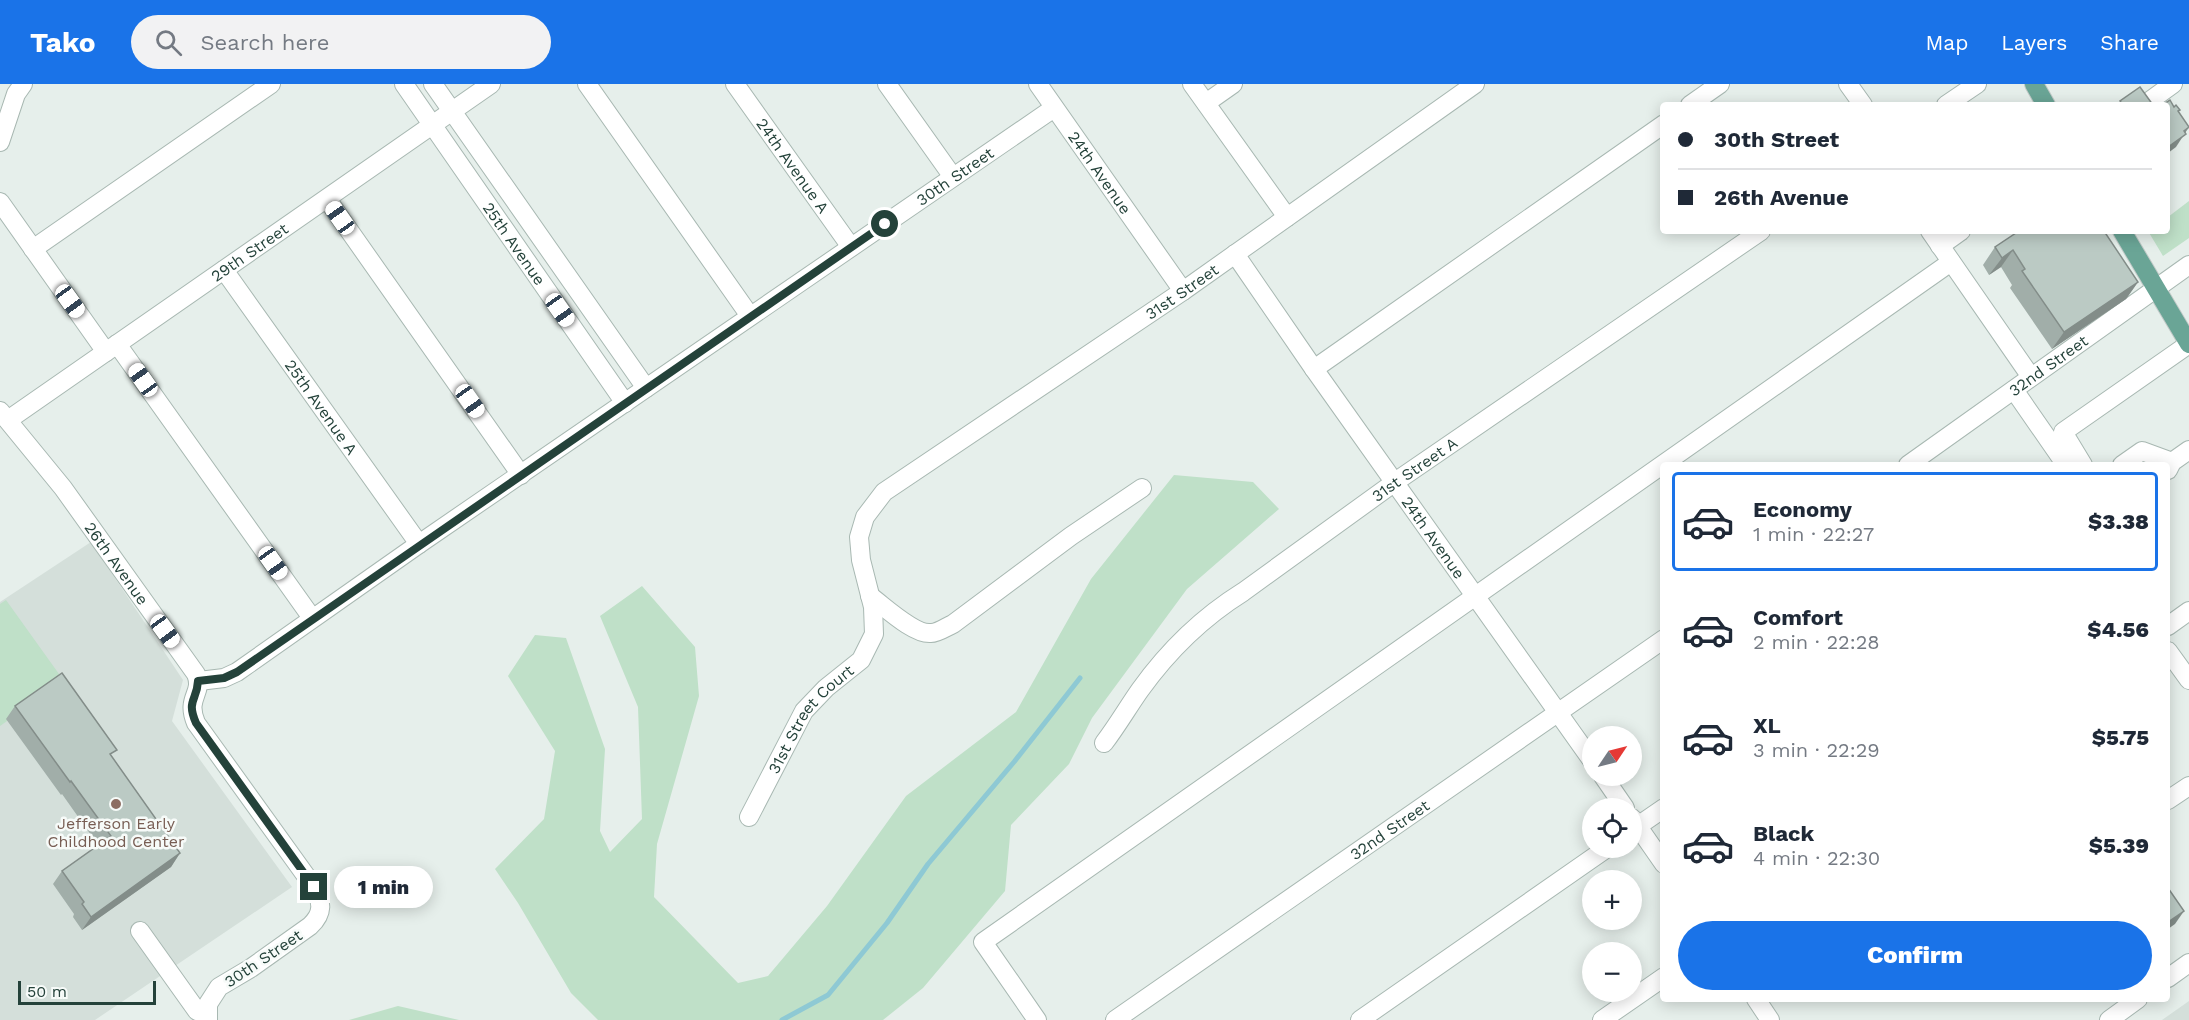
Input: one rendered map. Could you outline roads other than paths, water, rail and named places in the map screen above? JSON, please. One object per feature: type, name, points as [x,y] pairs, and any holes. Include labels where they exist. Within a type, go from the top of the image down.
[{"type":"main road","points":[[2034,84],[2044,102]]},
{"type":"main road","points":[[2124,234],[2189,344]]},
{"type":"street","points":[[0,142],[16,94],[23,84]]},
{"type":"street","points":[[33,249],[271,84]]},
{"type":"street","name":"25th Avenue","points":[[404,84],[624,403]]},
{"type":"street","name":"25th Avenue","points":[[433,84],[646,388]]},
{"type":"street","name":"29th Street","points":[[4,416],[112,348],[491,84]]},
{"type":"street","points":[[587,84],[750,316]]},
{"type":"street","name":"24th Avenue A","points":[[735,84],[851,247]]},
{"type":"street","points":[[887,84],[953,177]]},
{"type":"street","name":"24th Avenue","points":[[1038,84],[1183,291]]},
{"type":"street","points":[[1192,84],[1287,217]]},
{"type":"street","points":[[1206,103],[1233,84]]},
{"type":"street","name":"31st Street","points":[[884,492],[1183,291],[1475,84]]},
{"type":"street","points":[[1694,102],[1720,84]]},
{"type":"street","points":[[1848,84],[1861,102]]},
{"type":"street","points":[[1950,102],[1977,84]]},
{"type":"street","points":[[2148,102],[2173,84]]},
{"type":"street","name":"30th Street","points":[[208,1017],[208,1004],[219,987],[251,968],[310,926],[318,919],[321,903],[314,887],[196,723],[191,705],[198,688],[198,681],[224,678],[237,672],[419,544],[1054,108]]},
{"type":"street","points":[[1314,369],[1660,127]]},
{"type":"street","points":[[327,199],[521,475]]},
{"type":"street","points":[[0,202],[33,249],[112,348],[312,618]]},
{"type":"street","name":"31st Street A","points":[[1104,743],[1141,689],[1189,632],[1223,605],[1395,482],[1757,234]]},
{"type":"street","points":[[1932,234],[2031,377]]},
{"type":"street","points":[[1940,246],[1957,234]]},
{"type":"street","name":"24th Avenue","points":[[1235,254],[1582,746]]},
{"type":"street","points":[[1667,462],[1951,262]]},
{"type":"street","name":"32nd Street","points":[[1912,462],[2189,264]]},
{"type":"street","name":"25th Avenue A","points":[[224,270],[419,544]]},
{"type":"street","points":[[2081,462],[2062,432],[2189,344]]},
{"type":"street","points":[[2014,390],[2064,462]]},
{"type":"street","name":"26th Avenue","points":[[4,416],[63,488],[190,665],[198,681]]},
{"type":"street","points":[[2170,466],[2189,450]]},
{"type":"street","points":[[2126,462],[2142,451],[2163,462]]},
{"type":"street","points":[[1037,1020],[983,942],[1660,467]]},
{"type":"street","points":[[870,596],[909,626],[923,633],[932,633],[953,624],[1071,536],[1142,488]]},
{"type":"street","name":"31st Street Court","points":[[749,817],[804,711],[826,688],[861,660],[874,634],[870,596],[858,537],[865,517],[884,492]]},
{"type":"street","name":"32nd Street","points":[[1115,1020],[1660,642]]},
{"type":"street","points":[[2170,654],[2189,680]]},
{"type":"street","points":[[2170,799],[2189,786]]},
{"type":"street","points":[[1642,820],[1660,810]]},
{"type":"street","points":[[1642,835],[1660,859]]},
{"type":"street","points":[[1360,1020],[1593,858]]},
{"type":"street","points":[[140,931],[197,1011],[208,1017]]},
{"type":"street","points":[[2170,977],[2189,963]]},
{"type":"street","points":[[1602,1020],[1660,980]]},
{"type":"street","points":[[1758,1002],[1770,1020]]},
{"type":"street","points":[[2109,1020],[2135,1002]]},
{"type":"waterway","points":[[782,1020],[828,995],[887,923],[928,864],[1014,762],[1080,678]]},
{"type":"place","name":"Jefferson Early Childhood Center","points":[[116,804]]}]
